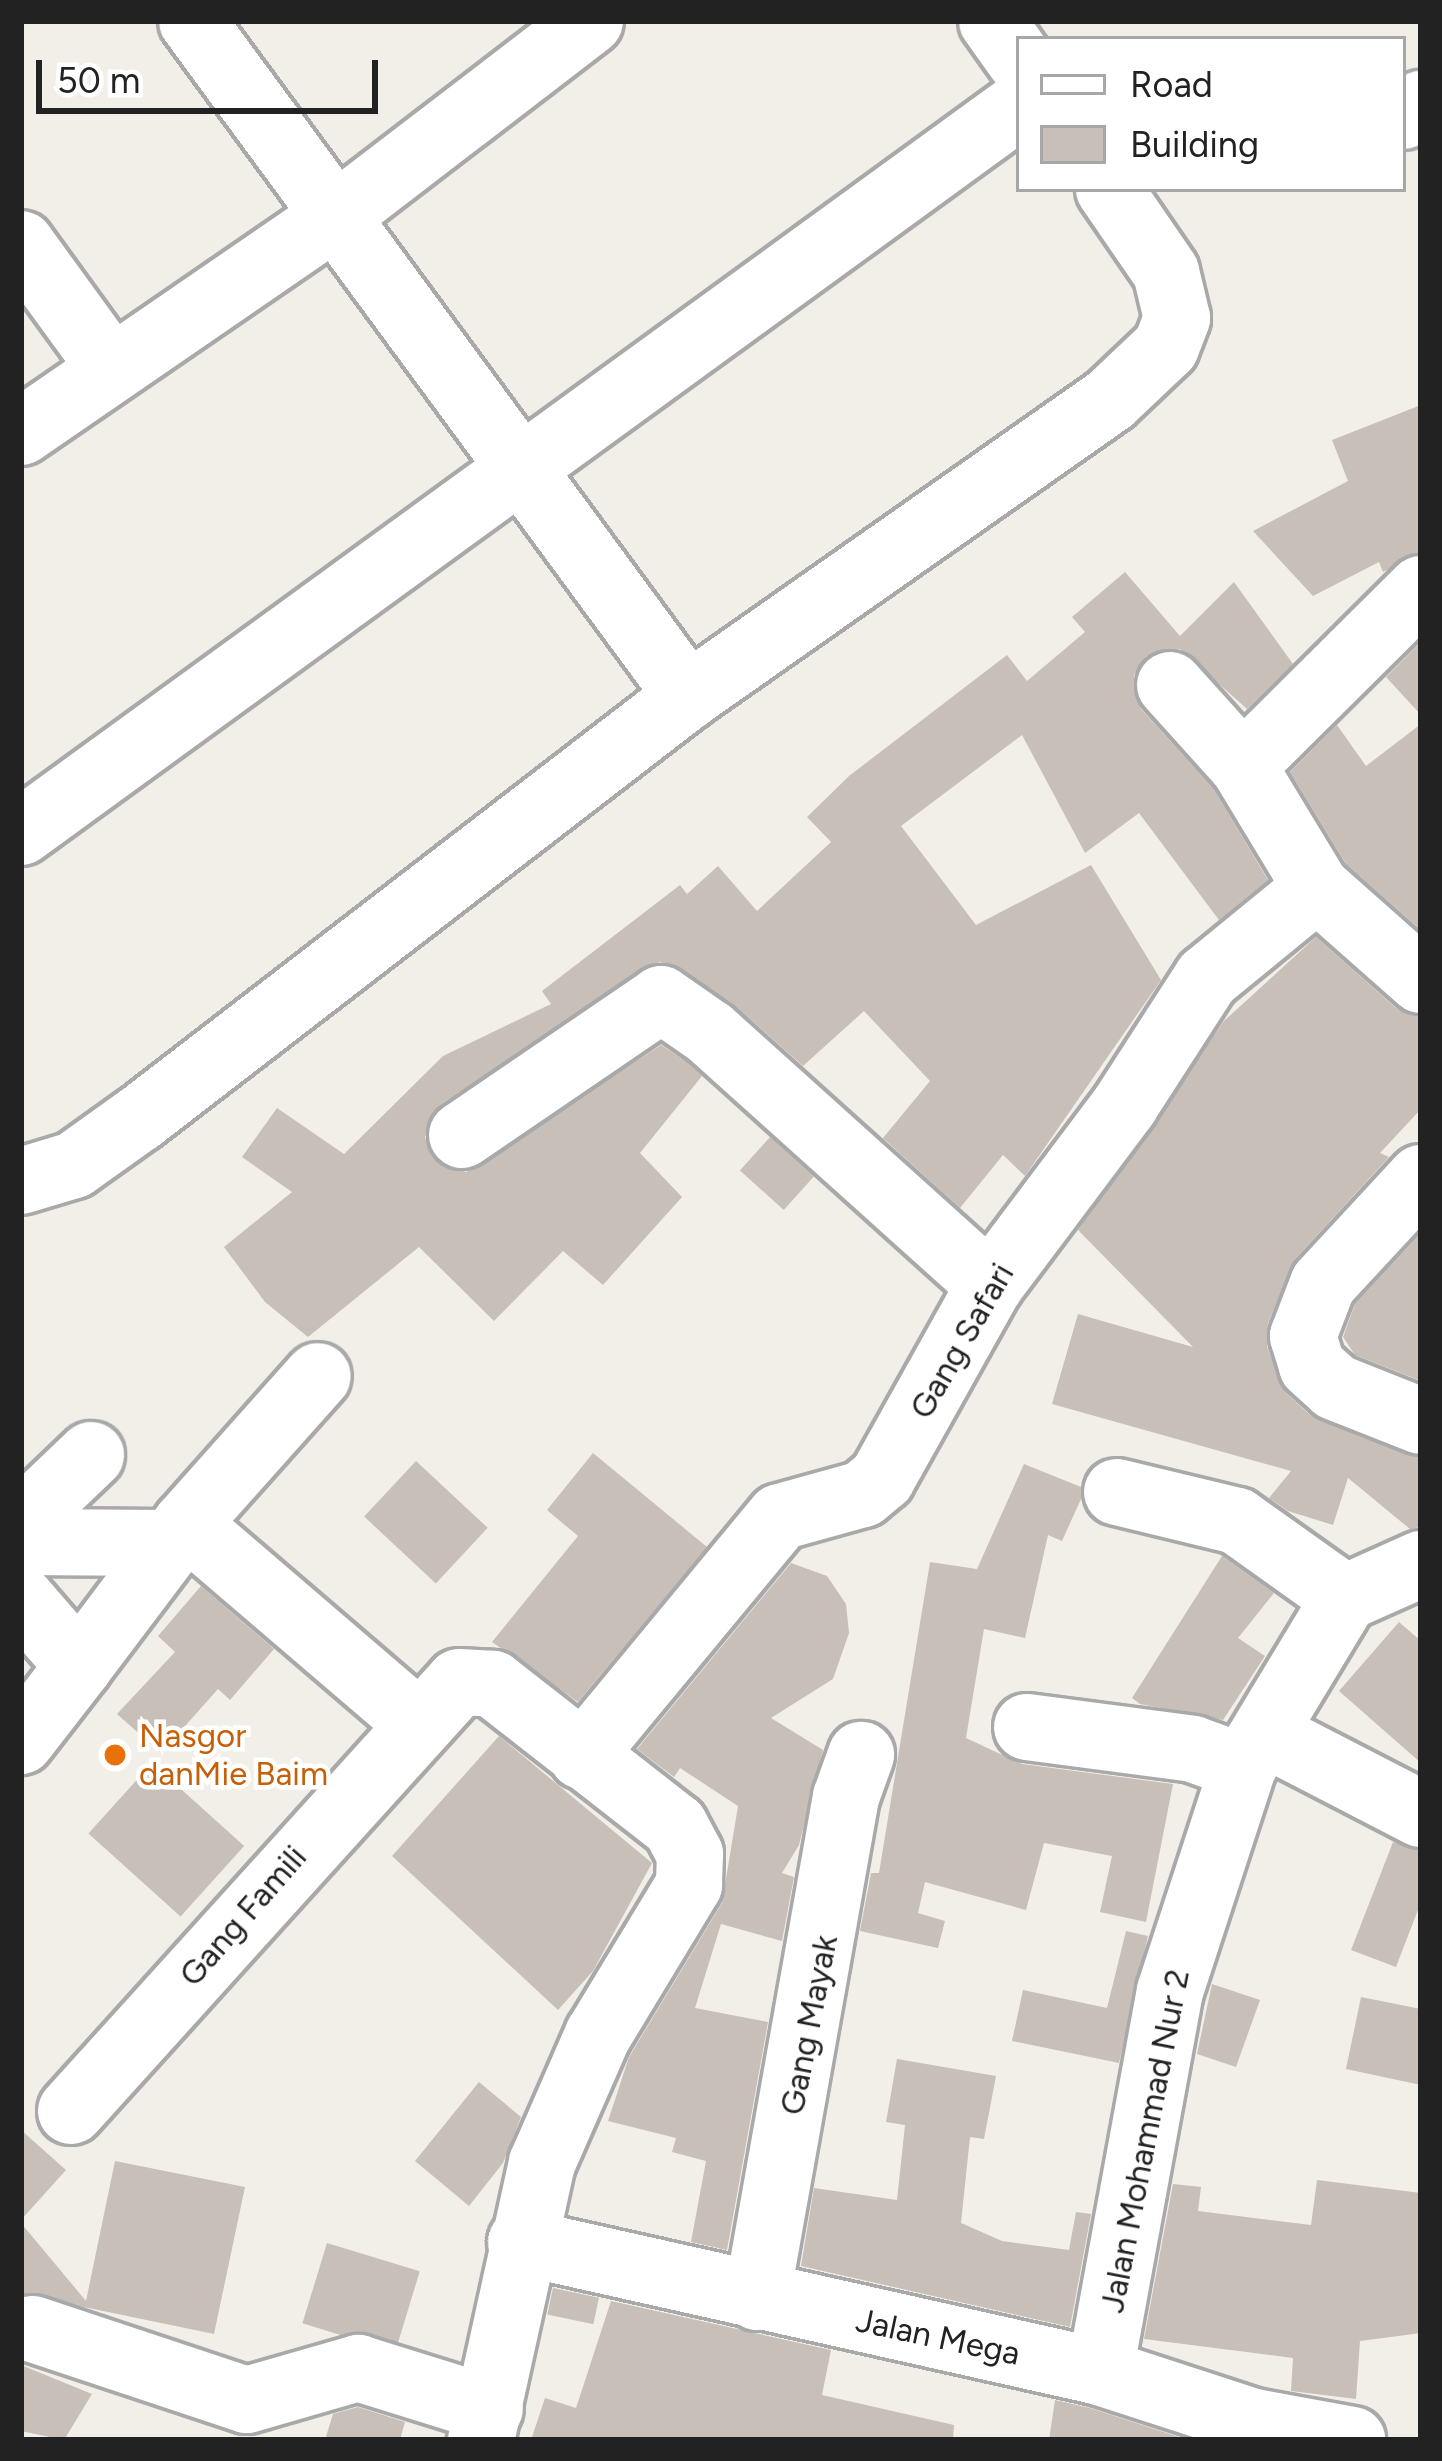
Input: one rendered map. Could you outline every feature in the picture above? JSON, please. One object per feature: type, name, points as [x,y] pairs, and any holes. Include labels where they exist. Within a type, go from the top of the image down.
[{"type":"street","points":[[192,21],[340,212],[688,696]]},
{"type":"street","points":[[992,21],[1016,55]]},
{"type":"street","points":[[21,432],[340,212],[552,32]]},
{"type":"street","points":[[21,832],[1016,108]]},
{"type":"street","points":[[21,1181],[74,1165],[140,1118],[688,696],[1110,400],[1166,347],[1177,318],[1166,272],[1111,192]]},
{"type":"street","points":[[21,244],[111,368]]},
{"type":"street","points":[[1243,766],[1421,589]]},
{"type":"street","points":[[1170,685],[1243,766],[1317,888],[1421,980]]},
{"type":"street","name":"Gang Safari","points":[[582,1756],[780,1517],[863,1494],[882,1478],[990,1285],[1125,1105],[1208,978],[1317,888]]},
{"type":"street","points":[[462,1135],[661,999],[710,1033],[990,1285]]},
{"type":"street","points":[[1421,1178],[1324,1284],[1303,1336],[1312,1366],[1335,1387],[1421,1421]]},
{"type":"street","points":[[21,1741],[178,1534],[318,1376]]},
{"type":"street","points":[[21,1522],[91,1455]]},
{"type":"street","points":[[1118,1492],[1237,1522],[1345,1598],[1421,1564]]},
{"type":"street","points":[[21,1542],[178,1534],[416,1721]]},
{"type":"street","name":"Jalan Mohammad Nur 2","points":[[1100,2372],[1170,1991],[1254,1750],[1345,1598]]},
{"type":"street","points":[[21,1599],[80,1666]]},
{"type":"street","name":"Gang Famili","points":[[71,2111],[416,1721],[475,1677],[582,1756]]},
{"type":"street","points":[[1027,1727],[1193,1749],[1254,1750],[1421,1814]]},
{"type":"street","name":"Gang Mayak","points":[[758,2297],[818,1991],[846,1797],[862,1754]]},
{"type":"street","points":[[32,2329],[247,2400],[358,2368],[485,2425],[521,2242],[542,2163],[598,2035],[692,1870],[675,1826],[582,1756]]},
{"type":"street","name":"Jalan Mega","points":[[521,2242],[1100,2372],[1254,2431],[1352,2440]]},
{"type":"building","points":[[1421,405],[1421,553],[1383,572],[1379,562],[1313,596],[1253,531],[1348,481],[1332,440]]},
{"type":"building","points":[[1125,572],[1180,636],[1234,582],[1293,664],[1247,709],[1180,649],[1146,656],[1134,675],[1141,709],[1213,788],[1268,880],[1219,920],[1139,813],[1085,853],[1022,735],[901,826],[976,925],[1091,865],[1161,980],[1025,1176],[1003,1155],[960,1208],[883,1138],[930,1081],[864,1011],[803,1066],[731,1002],[660,962],[441,1104],[425,1137],[432,1157],[466,1172],[661,1045],[687,1062],[702,1076],[640,1153],[682,1197],[603,1285],[563,1251],[494,1321],[419,1247],[308,1337],[265,1302],[224,1247],[292,1192],[242,1157],[277,1108],[344,1154],[443,1056],[551,1004],[542,991],[680,885],[687,894],[718,866],[757,911],[831,842],[807,817],[849,776],[1007,655],[1027,681],[1085,632],[1072,617]]},
{"type":"building","points":[[1421,642],[1421,715],[1386,677]]},
{"type":"building","points":[[1421,724],[1421,930],[1346,864],[1290,772],[1337,725],[1366,766]]},
{"type":"building","points":[[1316,937],[1396,1008],[1421,1016],[1421,1109],[1380,1153],[1389,1157],[1295,1259],[1268,1323],[1267,1347],[1286,1393],[1310,1415],[1421,1458],[1421,1527],[1410,1529],[1348,1478],[1333,1525],[1288,1511],[1269,1498],[1291,1471],[1052,1404],[1078,1314],[1193,1347],[1078,1230],[1224,1021]]},
{"type":"building","points":[[770,1137],[814,1176],[784,1210],[740,1170]]},
{"type":"building","points":[[1421,1233],[1421,1381],[1355,1355],[1343,1337],[1355,1304]]},
{"type":"building","points":[[593,1453],[707,1547],[578,1702],[492,1642],[578,1536],[547,1510]]},
{"type":"building","points":[[416,1461],[488,1528],[436,1583],[364,1517]]},
{"type":"building","points":[[1024,1464],[1081,1487],[1081,1499],[1062,1541],[1048,1535],[1025,1638],[984,1629],[966,1738],[1022,1764],[1173,1784],[1146,1922],[1100,1912],[1112,1856],[1044,1843],[1026,1910],[925,1882],[918,1913],[945,1921],[938,1948],[860,1931],[871,1873],[879,1873],[930,1562],[977,1569]]},
{"type":"building","points":[[1222,1556],[1274,1593],[1238,1638],[1265,1656],[1223,1720],[1140,1704],[1132,1698]]},
{"type":"building","points":[[791,1563],[827,1576],[846,1604],[849,1633],[833,1679],[771,1718],[823,1750],[799,1845],[782,1873],[794,1877],[782,1941],[721,1924],[695,2008],[768,2022],[727,2250],[691,2242],[706,2161],[672,2152],[676,2138],[608,2121],[629,2057],[722,1903],[738,1806],[680,1768],[674,1777],[637,1749]]},
{"type":"building","points":[[201,1586],[274,1649],[230,1700],[218,1689],[161,1753],[117,1714],[175,1652],[158,1636]]},
{"type":"building","points":[[1399,1622],[1421,1641],[1421,1763],[1339,1691]]},
{"type":"building","points":[[499,1736],[652,1863],[593,1971],[558,2010],[392,1856]]},
{"type":"building","points":[[152,1763],[244,1846],[181,1917],[88,1834]]},
{"type":"building","points":[[1393,1842],[1421,1851],[1421,1902],[1396,1967],[1351,1950]]},
{"type":"building","points":[[1126,1931],[1148,1936],[1119,2063],[1012,2041],[1023,1990],[1107,2008]]},
{"type":"building","points":[[1212,1984],[1260,2000],[1236,2067],[1197,2054]]},
{"type":"building","points":[[1361,1997],[1421,2009],[1421,2085],[1346,2069]]},
{"type":"building","points":[[897,2059],[996,2076],[984,2139],[970,2137],[961,2223],[1002,2241],[1069,2250],[1076,2212],[1091,2214],[1070,2327],[801,2266],[814,2188],[897,2200],[905,2125],[886,2122]]},
{"type":"building","points":[[479,2082],[521,2117],[503,2163],[469,2206],[415,2161]]},
{"type":"building","points":[[21,2130],[66,2170],[21,2220]]},
{"type":"building","points":[[115,2161],[245,2187],[214,2334],[21,2294],[21,2223],[86,2301]]},
{"type":"building","points":[[1317,2180],[1421,2193],[1421,2333],[1360,2341],[1356,2399],[1291,2391],[1293,2358],[1144,2339],[1173,2184],[1201,2187],[1198,2211],[1311,2225]]},
{"type":"building","points":[[327,2243],[420,2271],[395,2352],[302,2323]]},
{"type":"building","points":[[553,2288],[599,2298],[593,2324],[547,2314]]},
{"type":"building","points":[[611,2301],[831,2350],[822,2395],[954,2425],[953,2440],[531,2440],[545,2398],[576,2408]]},
{"type":"building","points":[[21,2365],[92,2394],[64,2440],[21,2431]]},
{"type":"building","points":[[1055,2400],[1090,2408],[1188,2440],[1049,2440]]},
{"type":"building","points":[[358,2407],[405,2422],[400,2440],[325,2440],[333,2414]]},
{"type":"place","name":"Nasgor danMie Baim","points":[[115,1755]]}]
